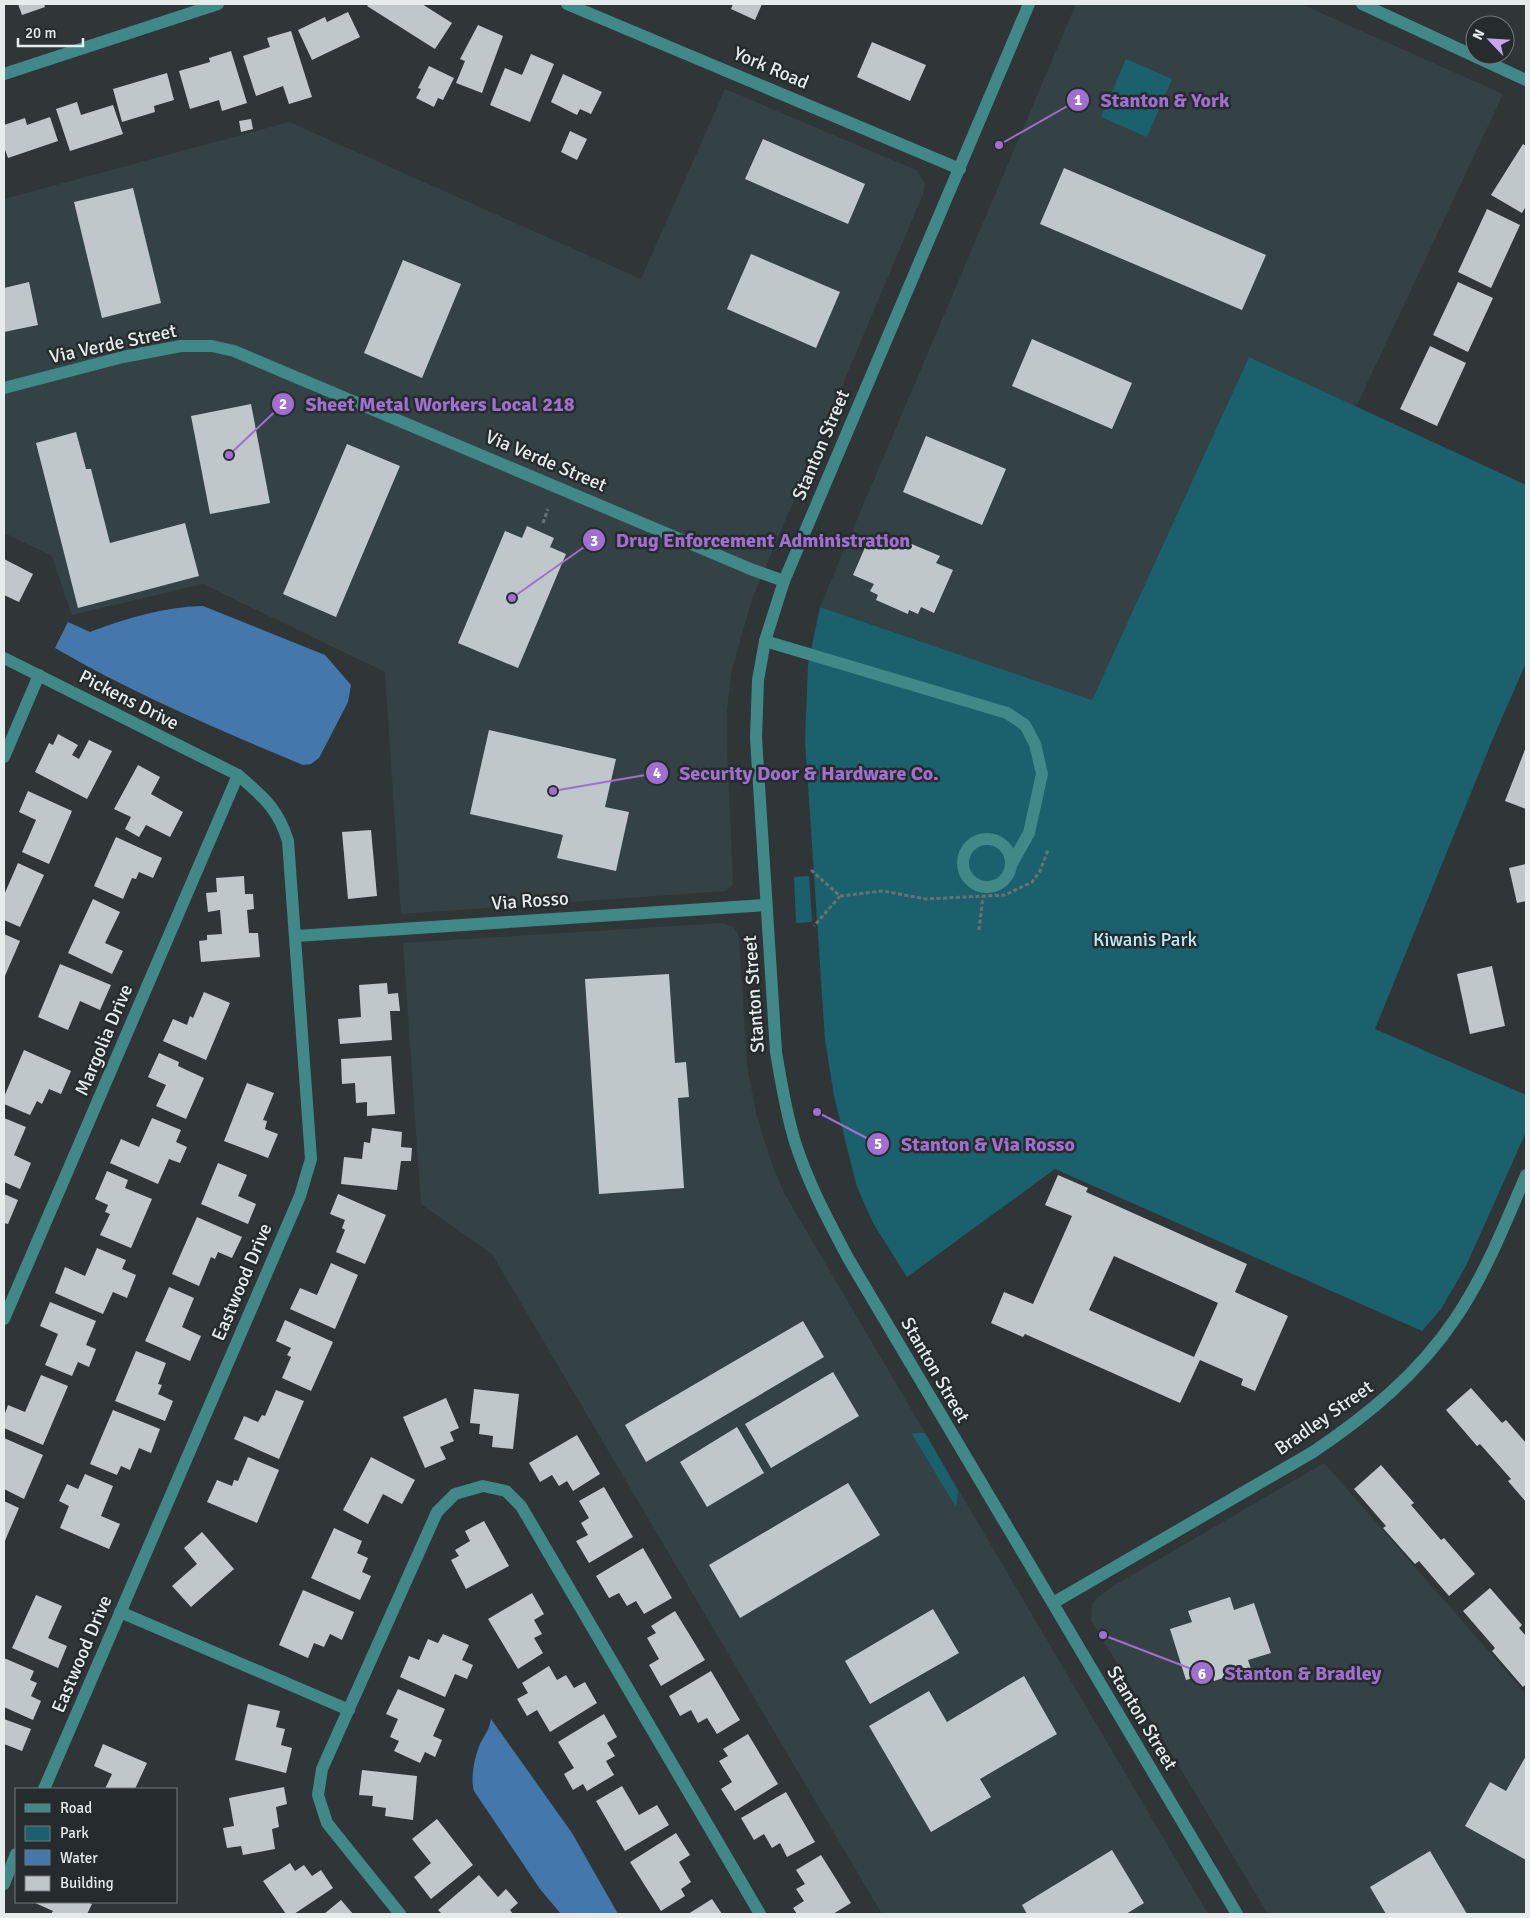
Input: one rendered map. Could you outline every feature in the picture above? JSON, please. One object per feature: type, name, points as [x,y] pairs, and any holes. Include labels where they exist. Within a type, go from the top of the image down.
[{"type":"street","points":[[4,74],[218,4]]},
{"type":"street","name":"York Road","points":[[567,4],[960,169]]},
{"type":"street","name":"Stanton Street","points":[[1029,4],[784,581],[765,641],[758,680],[756,738],[776,1052],[784,1098],[795,1142],[817,1197],[853,1266],[1237,1914]]},
{"type":"street","points":[[1362,4],[1526,80]]},
{"type":"street","name":"Via Verde Street","points":[[4,388],[123,357],[181,346],[212,346],[234,351],[753,570],[784,581]]},
{"type":"street","points":[[765,641],[1008,713],[1025,725],[1035,744],[1042,774],[1029,833],[1011,866]]},
{"type":"street","name":"Pickens Drive","points":[[4,658],[238,775]]},
{"type":"street","points":[[4,758],[39,676]]},
{"type":"street","name":"Eastwood Drive","points":[[44,1788],[300,1196],[311,1160],[288,841],[284,828],[270,803],[238,775]]},
{"type":"street","name":"Margolia Drive","points":[[4,1319],[238,775]]},
{"type":"street","name":"Via Rosso","points":[[296,936],[766,905]]},
{"type":"street","name":"Bradley Street","points":[[1053,1604],[1313,1452],[1351,1427],[1390,1395],[1412,1373],[1455,1320],[1490,1258],[1526,1175]]},
{"type":"street","points":[[400,1914],[327,1824],[318,1795],[322,1769],[437,1512],[454,1494],[483,1486],[506,1491],[521,1506],[760,1914]]},
{"type":"street","points":[[120,1612],[349,1710]]},
{"type":"street","points":[[4,1884],[15,1856]]},
{"type":"path","points":[[543,523],[548,509]]},
{"type":"path","points":[[814,926],[840,896],[883,891],[926,899],[1005,895],[1032,882],[1040,871],[1048,850]]},
{"type":"path","points":[[811,870],[840,896]]},
{"type":"path","points":[[979,930],[983,896]]},
{"type":"shaded area","points":[[1076,4],[1301,4],[1503,94],[1356,407],[1249,357],[1092,700],[820,607]]},
{"type":"shaded area","points":[[725,89],[916,170],[925,183],[923,194],[752,599],[731,673],[727,711],[727,748],[733,884],[726,891],[401,914],[385,672],[203,584],[72,615],[52,556],[4,533],[4,199],[289,122],[641,279]]},
{"type":"shaded area","points":[[723,923],[734,928],[739,937],[747,1065],[756,1113],[770,1159],[784,1193],[1208,1914],[882,1914],[492,1254],[421,1204],[403,943]]},
{"type":"shaded area","points":[[1324,1463],[1526,1694],[1526,1914],[1268,1914],[1091,1620],[1092,1605],[1098,1597],[1115,1585]]},
{"type":"green space","points":[[1126,59],[1172,79],[1147,137],[1101,117]]},
{"type":"green space","name":"Kiwanis Park","points":[[1249,357],[1526,485],[1526,663],[1494,736],[1375,1029],[1526,1095],[1526,1132],[1466,1266],[1441,1309],[1422,1331],[1055,1169],[907,1277],[873,1223],[857,1187],[834,1096],[825,1040],[805,740],[808,665],[820,607],[1092,700]]},
{"type":"green space","points":[[809,876],[812,922],[796,923],[794,877]]},
{"type":"green space","points":[[925,1433],[958,1491],[956,1507],[912,1434]]},
{"type":"water","points":[[203,606],[325,655],[351,685],[348,702],[319,758],[311,764],[303,765],[177,711],[115,681],[55,648],[68,622],[90,632],[145,614]]},
{"type":"water","points":[[491,1719],[572,1833],[618,1914],[561,1914],[540,1889],[474,1791],[473,1774],[475,1761]]},
{"type":"building","points":[[18,4],[44,4],[45,7],[22,15]]},
{"type":"building","points":[[369,4],[422,4],[452,23],[435,49],[367,6]]},
{"type":"building","points":[[733,4],[762,4],[755,20],[731,9]]},
{"type":"building","points":[[348,12],[360,37],[312,60],[298,30],[325,17],[327,22]]},
{"type":"building","points":[[478,25],[503,36],[482,93],[456,83],[465,61],[460,59]]},
{"type":"building","points":[[291,31],[312,97],[289,104],[283,86],[256,96],[243,56],[270,47],[267,38]]},
{"type":"building","points":[[872,42],[926,65],[910,101],[857,77]]},
{"type":"building","points":[[231,51],[247,103],[222,111],[219,100],[190,109],[179,71],[210,62],[209,58]]},
{"type":"building","points":[[531,54],[554,64],[530,122],[490,105],[505,68],[522,75]]},
{"type":"building","points":[[429,66],[454,78],[443,100],[438,98],[434,107],[416,98],[421,89],[418,88]]},
{"type":"building","points":[[167,73],[174,100],[154,106],[155,112],[122,122],[113,89]]},
{"type":"building","points":[[563,74],[602,92],[591,114],[580,109],[577,115],[551,102]]},
{"type":"building","points":[[77,102],[81,115],[113,105],[123,134],[70,151],[56,109]]},
{"type":"building","points":[[50,117],[58,141],[8,158],[4,147],[4,125],[25,118],[27,125]]},
{"type":"building","points":[[251,119],[253,129],[241,132],[239,121]]},
{"type":"building","points":[[570,131],[587,139],[577,160],[561,152]]},
{"type":"building","points":[[763,139],[865,184],[848,224],[745,179]]},
{"type":"building","points":[[1523,144],[1526,146],[1526,206],[1522,213],[1491,195]]},
{"type":"building","points":[[1064,168],[1266,255],[1242,310],[1040,224]]},
{"type":"building","points":[[133,188],[161,303],[102,318],[74,202]]},
{"type":"building","points":[[1487,209],[1520,225],[1491,288],[1458,272]]},
{"type":"building","points":[[751,254],[840,292],[816,348],[727,309]]},
{"type":"building","points":[[403,260],[461,284],[422,378],[364,353]]},
{"type":"building","points":[[29,282],[38,325],[4,332],[4,288]]},
{"type":"building","points":[[1458,282],[1493,298],[1468,352],[1433,335]]},
{"type":"building","points":[[1032,339],[1132,383],[1112,429],[1012,386]]},
{"type":"building","points":[[1430,346],[1466,363],[1437,426],[1400,409]]},
{"type":"building","points":[[251,404],[270,503],[210,514],[191,416]]},
{"type":"building","points":[[76,432],[86,469],[91,469],[110,543],[185,523],[199,576],[78,608],[36,443]]},
{"type":"building","points":[[926,436],[1006,469],[982,525],[903,492]]},
{"type":"building","points":[[347,444],[400,466],[336,617],[283,594]]},
{"type":"building","points":[[527,526],[554,538],[550,547],[566,554],[518,668],[458,643],[505,531],[522,538]]},
{"type":"building","points":[[870,536],[891,545],[895,537],[940,556],[936,563],[953,570],[934,613],[921,607],[918,614],[909,610],[908,614],[876,600],[878,595],[870,591],[874,584],[853,575]]},
{"type":"building","points":[[4,559],[33,574],[19,602],[4,595]]},
{"type":"building","points":[[489,730],[616,759],[605,807],[629,812],[616,871],[557,858],[563,835],[470,814]]},
{"type":"building","points":[[58,734],[78,745],[72,755],[79,759],[89,740],[112,751],[87,799],[35,772],[49,743],[53,745]]},
{"type":"building","points":[[1526,747],[1526,809],[1505,801]]},
{"type":"building","points":[[138,765],[160,777],[151,794],[183,812],[170,837],[146,825],[139,837],[125,829],[131,817],[114,809]]},
{"type":"building","points":[[28,791],[72,811],[49,864],[22,852],[36,820],[19,812]]},
{"type":"building","points":[[371,830],[377,896],[348,899],[342,832]]},
{"type":"building","points":[[116,837],[162,858],[153,878],[139,872],[136,879],[132,878],[123,899],[94,886]]},
{"type":"building","points":[[18,863],[44,875],[20,927],[4,920],[4,895]]},
{"type":"building","points":[[1526,864],[1526,901],[1517,903],[1509,868]]},
{"type":"building","points":[[244,876],[245,894],[253,894],[254,909],[247,910],[249,933],[258,933],[260,957],[201,962],[199,941],[207,940],[207,935],[222,934],[220,910],[208,912],[206,893],[217,892],[216,878]]},
{"type":"building","points":[[93,899],[120,912],[105,943],[123,951],[112,974],[68,953]]},
{"type":"building","points":[[4,934],[20,941],[4,978]]},
{"type":"building","points":[[60,964],[111,985],[100,1010],[80,1001],[68,1030],[38,1017]]},
{"type":"building","points":[[1492,966],[1505,1026],[1470,1034],[1457,974]]},
{"type":"building","points":[[669,974],[675,1063],[686,1062],[689,1097],[678,1098],[684,1188],[599,1194],[585,979]]},
{"type":"building","points":[[387,983],[388,994],[398,993],[400,1011],[390,1011],[392,1040],[340,1044],[338,1019],[361,1017],[359,985]]},
{"type":"building","points":[[204,992],[230,1003],[206,1060],[163,1041],[173,1019],[187,1025],[190,1016],[193,1018]]},
{"type":"building","points":[[24,1050],[71,1071],[61,1094],[49,1089],[42,1104],[37,1101],[30,1115],[4,1104],[4,1097]]},
{"type":"building","points":[[159,1053],[179,1062],[178,1066],[204,1078],[186,1119],[156,1106],[166,1085],[148,1077]]},
{"type":"building","points":[[391,1056],[395,1114],[367,1116],[367,1102],[356,1103],[355,1083],[342,1084],[341,1059]]},
{"type":"building","points":[[247,1083],[274,1093],[263,1120],[267,1121],[265,1129],[278,1134],[268,1158],[224,1141]]},
{"type":"building","points":[[4,1118],[26,1127],[14,1155],[31,1163],[20,1189],[4,1182]]},
{"type":"building","points":[[152,1118],[181,1130],[176,1142],[187,1147],[180,1163],[169,1159],[158,1184],[110,1163],[121,1139],[139,1147]]},
{"type":"building","points":[[372,1128],[402,1132],[401,1147],[412,1148],[411,1161],[401,1161],[397,1190],[341,1184],[344,1157],[362,1159],[364,1142],[370,1143]]},
{"type":"building","points":[[218,1163],[247,1175],[238,1196],[256,1204],[248,1224],[201,1204]]},
{"type":"building","points":[[107,1171],[128,1180],[125,1188],[152,1199],[131,1248],[100,1235],[110,1214],[105,1212],[108,1205],[95,1199]]},
{"type":"building","points":[[1058,1175],[1088,1188],[1086,1192],[1247,1264],[1235,1292],[1288,1316],[1255,1391],[1241,1385],[1243,1379],[1200,1360],[1180,1403],[1025,1334],[1023,1337],[991,1323],[1004,1292],[1033,1304],[1072,1216],[1045,1205]],"holes":[[[1114,1256],[1218,1303],[1194,1357],[1089,1310]]]},
{"type":"building","points":[[4,1194],[18,1200],[8,1224],[4,1223]]},
{"type":"building","points":[[338,1194],[386,1215],[365,1264],[336,1252],[345,1230],[342,1228],[345,1220],[330,1214]]},
{"type":"building","points":[[197,1217],[242,1237],[232,1258],[218,1252],[215,1259],[211,1257],[199,1286],[172,1274]]},
{"type":"building","points":[[97,1248],[126,1260],[122,1269],[136,1275],[127,1298],[113,1292],[103,1314],[55,1293],[65,1267],[85,1276]]},
{"type":"building","points":[[331,1263],[358,1275],[335,1329],[290,1309],[300,1288],[317,1295]]},
{"type":"building","points":[[169,1287],[194,1298],[182,1327],[201,1336],[190,1361],[145,1341]]},
{"type":"building","points":[[50,1302],[96,1321],[86,1345],[96,1349],[89,1367],[78,1362],[72,1376],[45,1365],[58,1334],[40,1326]]},
{"type":"building","points":[[285,1320],[333,1342],[311,1391],[282,1378],[291,1357],[287,1355],[291,1348],[276,1341]]},
{"type":"building","points":[[803,1321],[824,1357],[646,1462],[625,1425]]},
{"type":"building","points":[[136,1351],[166,1363],[158,1384],[162,1385],[158,1394],[173,1401],[165,1421],[115,1401]]},
{"type":"building","points":[[833,1372],[859,1416],[771,1468],[745,1424]]},
{"type":"building","points":[[41,1375],[68,1386],[43,1445],[4,1428],[4,1416],[8,1405],[25,1412]]},
{"type":"building","points":[[1471,1388],[1502,1423],[1506,1420],[1526,1443],[1526,1502],[1508,1481],[1511,1479],[1480,1444],[1477,1446],[1446,1410]]},
{"type":"building","points":[[474,1389],[519,1394],[513,1449],[492,1447],[493,1436],[479,1434],[480,1424],[470,1423]]},
{"type":"building","points":[[276,1390],[304,1401],[279,1459],[234,1439],[244,1416],[258,1422],[262,1415],[265,1416]]},
{"type":"building","points":[[446,1398],[459,1428],[450,1432],[454,1441],[440,1447],[446,1459],[425,1468],[403,1417]]},
{"type":"building","points":[[113,1410],[160,1429],[151,1453],[139,1448],[130,1470],[121,1466],[117,1475],[90,1464]]},
{"type":"building","points":[[737,1427],[764,1473],[707,1507],[680,1462]]},
{"type":"building","points":[[577,1435],[600,1474],[573,1491],[567,1481],[559,1486],[552,1475],[540,1482],[529,1463]]},
{"type":"building","points":[[4,1438],[43,1455],[24,1499],[4,1489]]},
{"type":"building","points":[[248,1457],[279,1470],[257,1523],[207,1502],[217,1480],[232,1486],[234,1480],[238,1481]]},
{"type":"building","points":[[371,1457],[415,1480],[402,1504],[383,1494],[368,1524],[343,1510]]},
{"type":"building","points":[[1381,1465],[1414,1503],[1411,1505],[1441,1540],[1444,1538],[1475,1574],[1449,1596],[1419,1561],[1415,1564],[1383,1528],[1386,1526],[1354,1489]]},
{"type":"building","points":[[85,1474],[113,1486],[101,1516],[120,1524],[109,1549],[60,1528],[69,1506],[59,1501],[67,1484],[78,1489]]},
{"type":"building","points":[[848,1483],[880,1535],[740,1618],[709,1565]]},
{"type":"building","points":[[604,1487],[633,1537],[589,1563],[576,1541],[588,1535],[581,1523],[589,1518],[579,1501]]},
{"type":"building","points":[[4,1501],[19,1508],[4,1543]]},
{"type":"building","points":[[484,1521],[509,1566],[466,1589],[451,1560],[459,1556],[455,1550],[470,1541],[465,1531]]},
{"type":"building","points":[[334,1528],[362,1541],[357,1553],[368,1558],[362,1572],[371,1576],[360,1600],[311,1578]]},
{"type":"building","points":[[202,1532],[234,1569],[191,1607],[172,1586],[197,1564],[184,1548]]},
{"type":"building","points":[[643,1548],[672,1598],[644,1614],[636,1601],[627,1606],[619,1593],[609,1598],[596,1576]]},
{"type":"building","points":[[1490,1588],[1522,1625],[1519,1628],[1526,1636],[1526,1684],[1523,1687],[1492,1651],[1495,1648],[1463,1611]]},
{"type":"building","points":[[303,1590],[354,1612],[342,1640],[330,1634],[324,1647],[314,1643],[308,1658],[279,1645]]},
{"type":"building","points":[[532,1593],[544,1614],[534,1620],[542,1634],[534,1638],[543,1653],[518,1669],[488,1619]]},
{"type":"building","points":[[36,1595],[62,1606],[48,1638],[67,1646],[58,1668],[12,1648]]},
{"type":"building","points":[[1230,1597],[1234,1610],[1254,1603],[1271,1653],[1248,1660],[1251,1669],[1214,1681],[1211,1672],[1186,1680],[1170,1629],[1192,1622],[1188,1611]]},
{"type":"building","points":[[933,1609],[959,1653],[870,1704],[845,1661]]},
{"type":"building","points":[[675,1611],[705,1660],[661,1686],[649,1665],[659,1659],[647,1638],[656,1633],[651,1626]]},
{"type":"building","points":[[443,1634],[469,1645],[462,1660],[473,1665],[467,1679],[455,1674],[445,1697],[400,1677],[409,1656],[419,1660],[428,1639],[438,1643]]},
{"type":"building","points":[[4,1658],[34,1671],[30,1680],[37,1683],[31,1696],[41,1701],[33,1720],[4,1707]]},
{"type":"building","points":[[549,1666],[557,1680],[566,1675],[574,1688],[585,1682],[597,1703],[550,1732],[537,1710],[527,1716],[517,1699],[528,1693],[522,1683]]},
{"type":"building","points":[[711,1671],[740,1720],[717,1734],[707,1718],[698,1723],[691,1710],[680,1716],[669,1696]]},
{"type":"building","points":[[1024,1676],[1057,1734],[980,1779],[991,1797],[931,1832],[869,1726],[929,1691],[947,1722]]},
{"type":"building","points":[[398,1689],[445,1709],[433,1736],[442,1740],[435,1757],[425,1752],[420,1763],[394,1751],[399,1741],[390,1737],[398,1719],[386,1714]]},
{"type":"building","points":[[248,1704],[280,1711],[276,1727],[285,1729],[281,1745],[292,1748],[286,1773],[235,1760]]},
{"type":"building","points":[[604,1714],[617,1737],[607,1743],[615,1756],[606,1761],[614,1775],[587,1791],[583,1784],[573,1790],[564,1774],[574,1768],[558,1742]]},
{"type":"building","points":[[4,1719],[31,1729],[22,1751],[4,1744]]},
{"type":"building","points":[[748,1734],[778,1784],[735,1811],[721,1789],[732,1782],[719,1761],[728,1756],[723,1749]]},
{"type":"building","points":[[103,1744],[147,1763],[135,1788],[105,1788],[112,1774],[94,1766]]},
{"type":"building","points":[[1526,1756],[1526,1860],[1465,1826],[1490,1782],[1506,1791]]},
{"type":"building","points":[[362,1770],[417,1776],[413,1820],[385,1816],[386,1808],[372,1806],[373,1796],[359,1795]]},
{"type":"building","points":[[622,1786],[639,1815],[657,1805],[669,1825],[625,1851],[596,1801]]},
{"type":"building","points":[[284,1787],[287,1804],[276,1807],[279,1827],[272,1829],[275,1849],[243,1855],[241,1846],[227,1848],[223,1828],[234,1826],[229,1798]]},
{"type":"building","points":[[786,1792],[815,1842],[787,1857],[780,1843],[772,1848],[764,1834],[754,1840],[741,1818]]},
{"type":"building","points":[[437,1819],[473,1865],[431,1899],[414,1877],[431,1863],[412,1839]]},
{"type":"building","points":[[676,1833],[690,1855],[679,1862],[691,1882],[681,1889],[685,1896],[661,1911],[630,1862]]},
{"type":"building","points":[[1112,1850],[1144,1903],[1126,1914],[1027,1914],[1022,1905]]},
{"type":"building","points":[[1430,1851],[1467,1914],[1386,1914],[1370,1887]]},
{"type":"building","points":[[821,1855],[851,1903],[833,1914],[797,1914],[793,1908],[804,1901],[796,1889],[805,1884],[796,1870]]},
{"type":"building","points":[[290,1863],[295,1871],[304,1865],[312,1876],[321,1870],[333,1888],[294,1914],[286,1914],[263,1881]]},
{"type":"building","points":[[479,1875],[498,1897],[506,1889],[518,1903],[510,1910],[513,1914],[442,1914],[438,1910]]},
{"type":"building","points":[[712,1899],[722,1914],[688,1914]]},
{"type":"building","points":[[341,1900],[353,1914],[324,1914]]},
{"type":"building","points":[[35,1903],[92,1904],[87,1914],[51,1914],[53,1911]]},
{"type":"place","name":"Stanton & York","points":[[999,145]]},
{"type":"place","name":"Sheet Metal Workers Local 218","points":[[229,455]]},
{"type":"place","name":"Drug Enforcement Administration","points":[[512,598]]},
{"type":"place","name":"Security Door & Hardware Co.","points":[[553,791]]},
{"type":"place","name":"Stanton & Via Rosso","points":[[817,1112]]},
{"type":"place","name":"Stanton & Bradley","points":[[1103,1635]]}]
